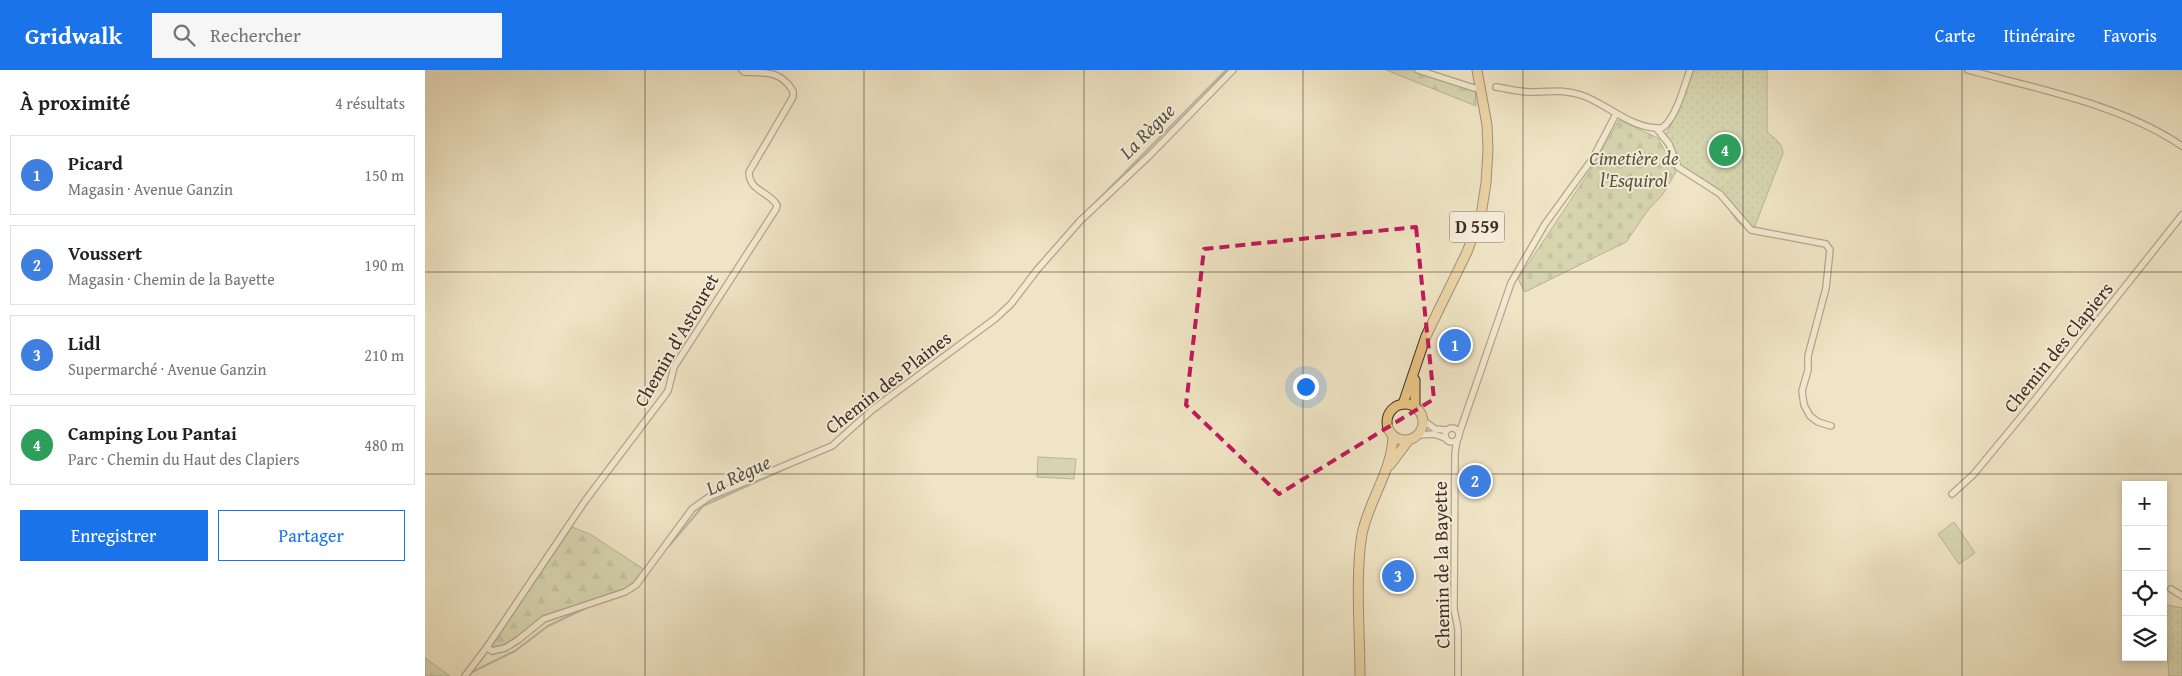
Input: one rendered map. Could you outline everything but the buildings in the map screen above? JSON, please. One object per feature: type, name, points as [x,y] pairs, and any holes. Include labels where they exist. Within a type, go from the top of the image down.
[{"type":"main road","name":"D 559","points":[[1403,404],[1426,336],[1467,252],[1481,215],[1486,183],[1488,150],[1487,125],[1477,70]]},
{"type":"main road","name":"D 559","points":[[1415,373],[1415,407]]},
{"type":"main road","points":[[1387,469],[1408,441],[1419,434],[1424,421],[1423,416],[1415,407],[1403,404],[1393,409],[1387,418],[1387,426],[1397,439],[1408,441]]},
{"type":"main road","points":[[1360,676],[1361,549],[1367,517],[1387,469],[1393,436]]},
{"type":"street","name":"Chemin d'Astouret","points":[[465,676],[487,647],[585,501],[668,391],[673,367],[776,209],[777,204],[772,197],[752,185],[749,179],[749,172],[793,97],[793,91],[781,76],[771,73],[744,72],[741,70]]},
{"type":"street","name":"Chemin des Plaines","points":[[487,647],[492,651],[505,648],[544,618],[625,592],[641,580],[692,509],[709,497],[838,442],[872,410],[996,318],[1011,304],[1037,270],[1080,222],[1150,155],[1233,70]]},
{"type":"street","points":[[1418,70],[1479,88]]},
{"type":"street","points":[[1657,129],[1668,124],[1690,70]]},
{"type":"street","points":[[1968,70],[2089,103],[2153,129],[2182,146]]},
{"type":"street","points":[[1497,87],[1533,93],[1561,90],[1595,100],[1616,114],[1657,129],[1669,144],[1678,167],[1720,194],[1751,230],[1826,244],[1830,250],[1826,288],[1808,356],[1806,380],[1802,391],[1804,405],[1810,416],[1819,422],[1831,426]]},
{"type":"street","points":[[1448,440],[1457,434],[1465,420],[1511,283],[1545,224],[1593,158],[1616,114]]},
{"type":"street","name":"Chemin des Clapiers","points":[[1952,494],[1973,474],[2182,215]]},
{"type":"street","points":[[1424,421],[1435,429],[1457,434]]},
{"type":"street","points":[[1446,430],[1448,440]]},
{"type":"street","points":[[1419,434],[1434,434],[1448,440]]},
{"type":"street","name":"Chemin de la Bayette","points":[[1457,434],[1455,454],[1454,609],[1458,629],[1458,676]]},
{"type":"street","name":"Chemin de la Bayette","points":[[1448,440],[1455,454]]},
{"type":"street","points":[[2171,589],[2182,596]]},
{"type":"highlighted area","points":[[1416,227],[1434,399],[1279,494],[1186,405],[1204,249]]},
{"type":"green space","points":[[1386,70],[1424,70],[1475,85],[1476,106]]},
{"type":"green space","points":[[1692,70],[1767,70],[1767,132],[1780,144],[1783,153],[1755,226],[1745,228],[1737,221],[1718,194],[1678,170],[1669,151],[1656,132],[1666,134]]},
{"type":"green space","name":"Cimetière de l'Esquirol","points":[[1619,120],[1658,138],[1676,172],[1663,194],[1648,210],[1626,242],[1525,292],[1518,279],[1590,171]]},
{"type":"green space","points":[[1038,457],[1076,459],[1074,479],[1037,477]]},
{"type":"green space","points":[[1954,522],[1975,553],[1959,564],[1938,534]]},
{"type":"green space","points":[[572,527],[590,534],[645,570],[626,588],[542,617],[504,646],[491,647]]},
{"type":"green space","points":[[2167,605],[2182,608],[2182,676],[2169,676]]},
{"type":"green space","points":[[425,658],[450,676],[425,676]]},
{"type":"waterway","name":"La Règue","points":[[1089,209],[1226,70]]},
{"type":"waterway","name":"La Règue","points":[[669,546],[703,506],[787,468]]},
{"type":"waterway","name":"La Règue","points":[[470,673],[515,651],[548,626],[590,606]]},
{"type":"place","name":"Camping Lou Pantai","points":[[1725,150]]},
{"type":"place","name":"Picard","points":[[1455,345]]},
{"type":"place","name":"Voussert","points":[[1475,481]]},
{"type":"place","name":"Lidl","points":[[1398,576]]}]
